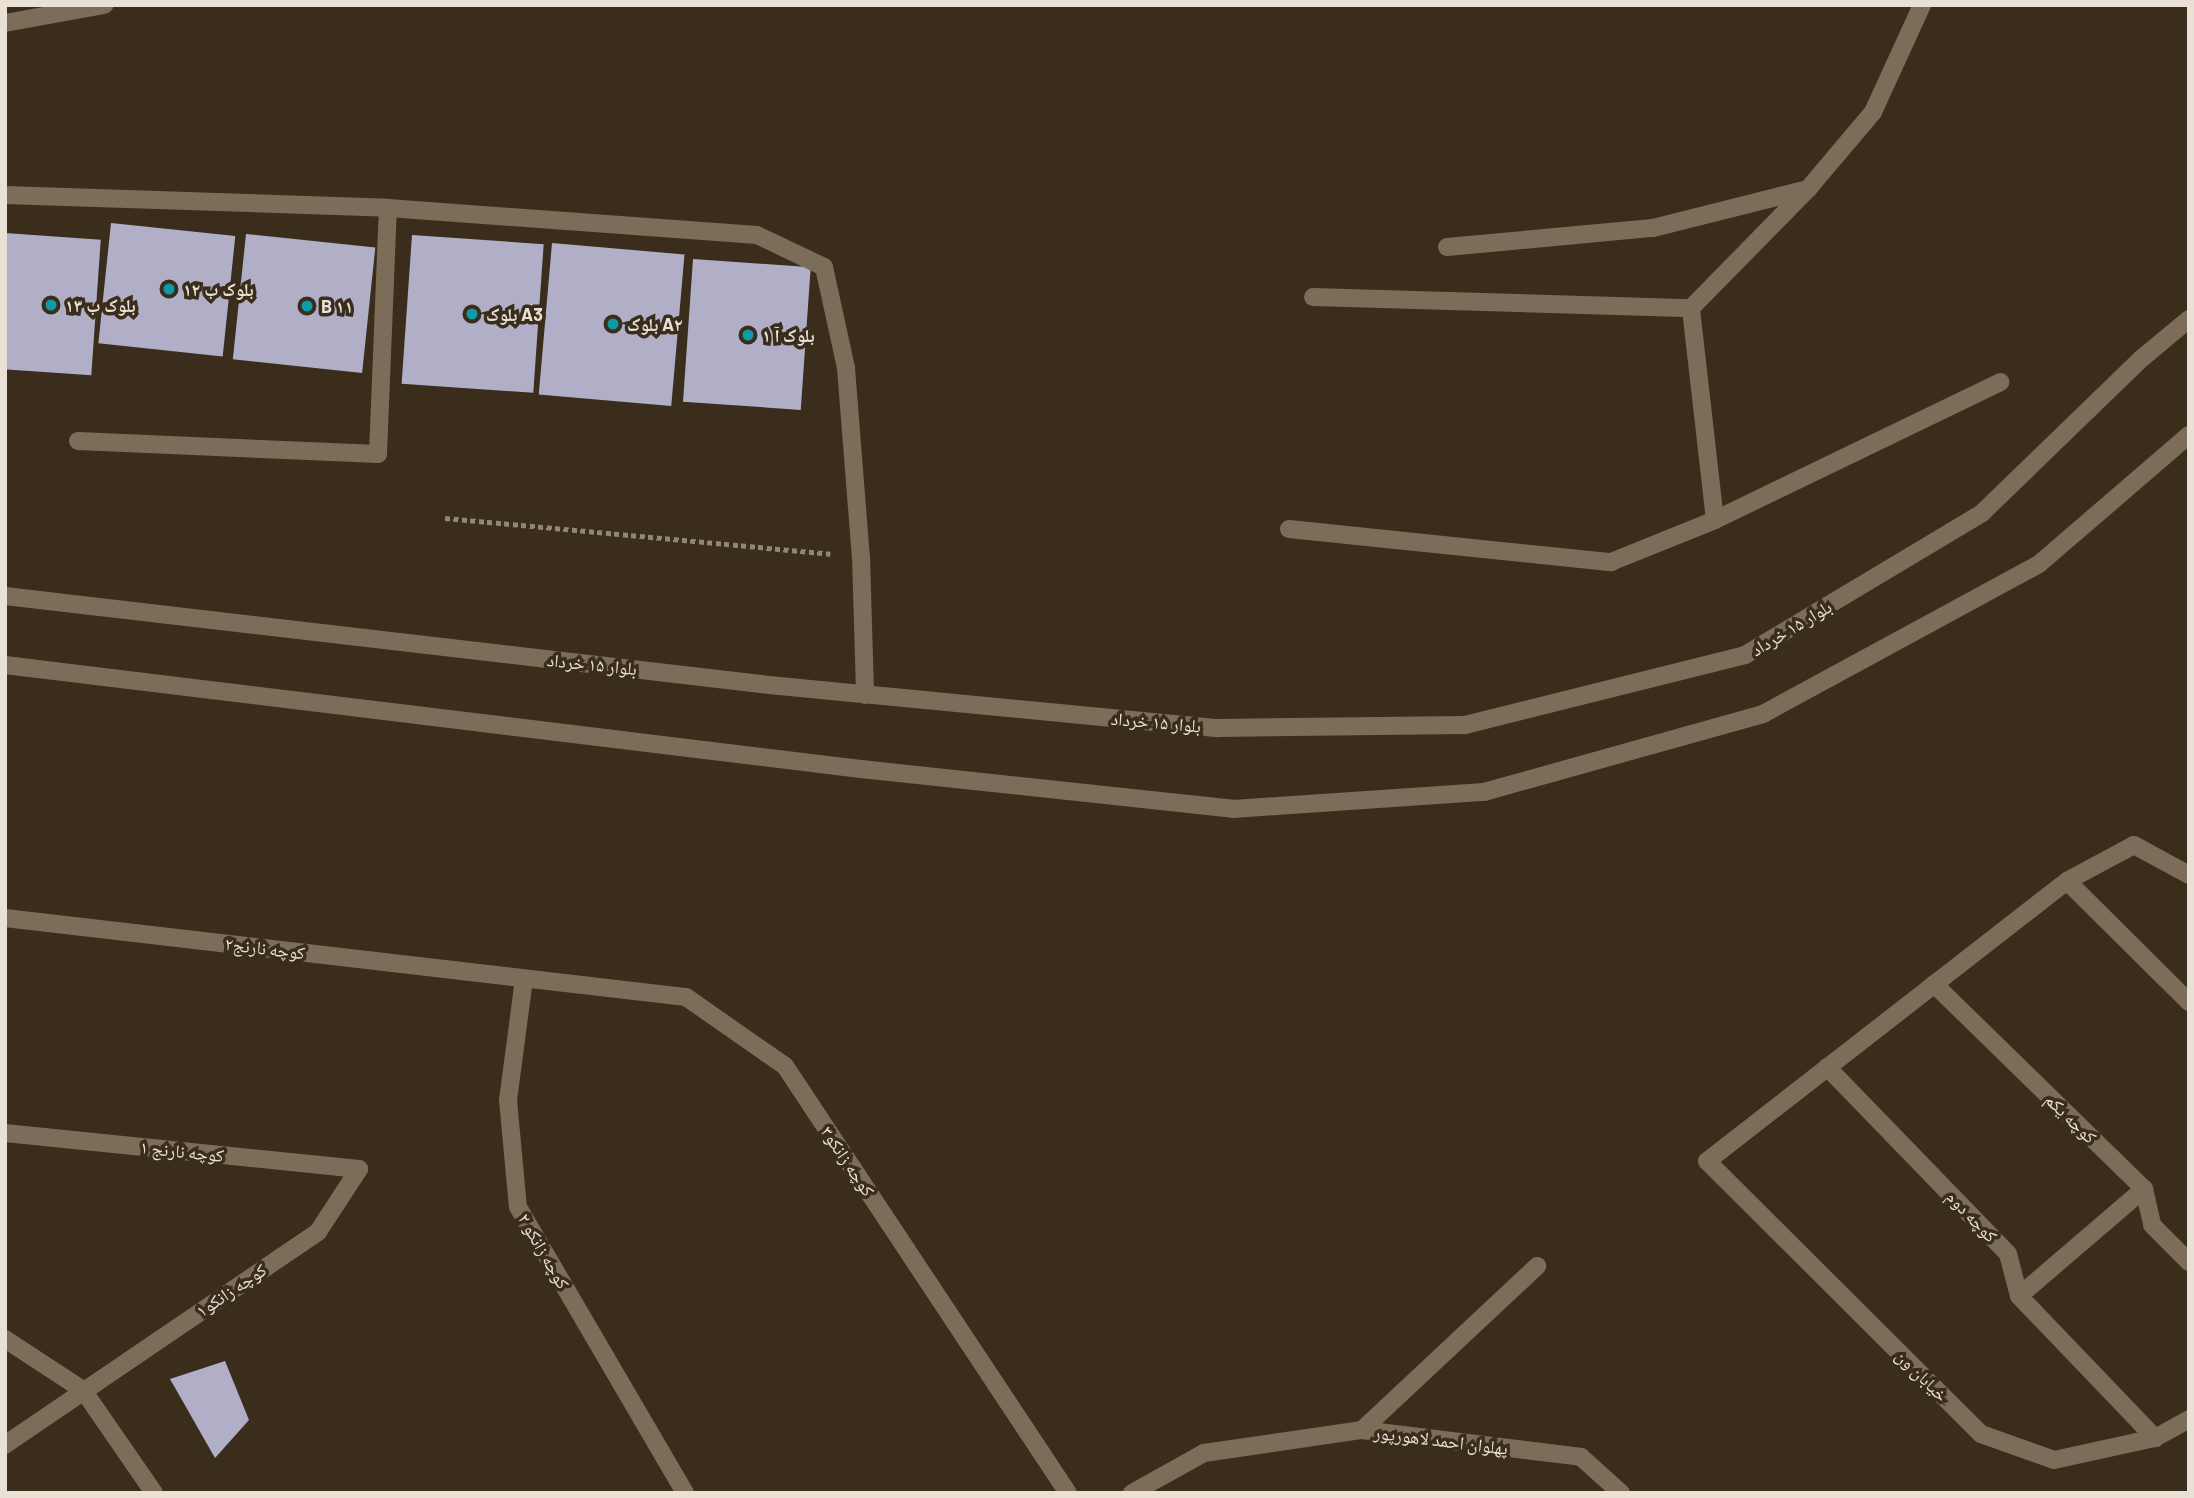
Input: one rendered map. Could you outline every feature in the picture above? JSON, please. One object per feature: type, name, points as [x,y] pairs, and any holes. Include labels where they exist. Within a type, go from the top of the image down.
[{"type":"street","points":[[5,23],[104,5]]},
{"type":"street","points":[[1313,297],[1691,307],[1808,189],[1873,112],[1922,5]]},
{"type":"street","points":[[1447,247],[1653,228],[1808,189]]},
{"type":"street","points":[[5,195],[388,208],[757,235],[824,267],[846,368],[861,557],[865,695]]},
{"type":"street","points":[[78,441],[378,454],[388,208]]},
{"type":"street","points":[[1691,307],[1715,520]]},
{"type":"street","name":"بلوار ۱۵ خرداد","points":[[5,596],[865,695],[1218,728],[1465,725],[1745,655],[1982,513],[2141,359],[2189,319]]},
{"type":"street","points":[[1289,528],[1611,562],[1715,520],[2000,382]]},
{"type":"street","points":[[5,665],[861,769],[1233,808],[1483,792],[1763,714],[2039,564],[2189,435]]},
{"type":"street","points":[[1827,1067],[2067,881],[2134,845],[2189,875]]},
{"type":"street","points":[[2067,881],[2189,1002]]},
{"type":"street","name":"کوچه نارنج۲","points":[[5,918],[524,979]]},
{"type":"street","name":"کوچه زانکو ۲","points":[[524,979],[508,1100],[518,1207],[685,1493]]},
{"type":"street","name":"کوچه زانکو۳","points":[[524,979],[687,997],[785,1066],[1068,1493]]},
{"type":"street","name":"کوچه یکم","points":[[1934,984],[2144,1189]]},
{"type":"street","name":"خیابان ون","points":[[1827,1067],[1707,1161],[1981,1434],[2054,1460],[2155,1438],[2189,1419]]},
{"type":"street","name":"کوچه دوم","points":[[1827,1067],[2008,1254],[2019,1296],[2155,1438]]},
{"type":"street","name":"کوچه نارنج ۱","points":[[5,1133],[359,1169]]},
{"type":"street","name":"کوچه زانکو۱","points":[[5,1445],[318,1232],[359,1169]]},
{"type":"street","points":[[2019,1296],[2144,1189],[2152,1226],[2189,1262]]},
{"type":"street","points":[[1362,1430],[1537,1266]]},
{"type":"street","points":[[5,1339],[83,1390],[153,1493]]},
{"type":"street","name":"پهلوان احمد لاهورپور","points":[[1132,1493],[1204,1453],[1362,1430],[1581,1457],[1621,1493]]},
{"type":"path","points":[[444,518],[861,557]]},
{"type":"building","name":"بلوک ب ۱۲","points":[[111,223],[235,236],[223,356],[98,343]]},
{"type":"building","name":"بلوک ب ۱۳","points":[[5,233],[101,240],[91,375],[5,369]]},
{"type":"building","name":"B ۱۱","points":[[246,234],[375,248],[362,373],[233,359]]},
{"type":"building","name":"بلوک A3","points":[[412,235],[544,244],[533,393],[402,384]]},
{"type":"building","name":"بلوک A۲","points":[[552,243],[684,255],[671,406],[539,394]]},
{"type":"building","name":"بلوک آ ۱","points":[[693,259],[811,267],[801,410],[683,402]]},
{"type":"building","points":[[225,1361],[249,1420],[215,1458],[170,1379]]},
{"type":"place","name":"بلوک ب ۱۲","points":[[169,289]]},
{"type":"place","name":"بلوک ب ۱۳","points":[[51,305]]},
{"type":"place","name":"B ۱۱","points":[[307,306]]},
{"type":"place","name":"بلوک A3","points":[[472,314]]},
{"type":"place","name":"بلوک A۲","points":[[613,324]]},
{"type":"place","name":"بلوک آ ۱","points":[[748,335]]}]
